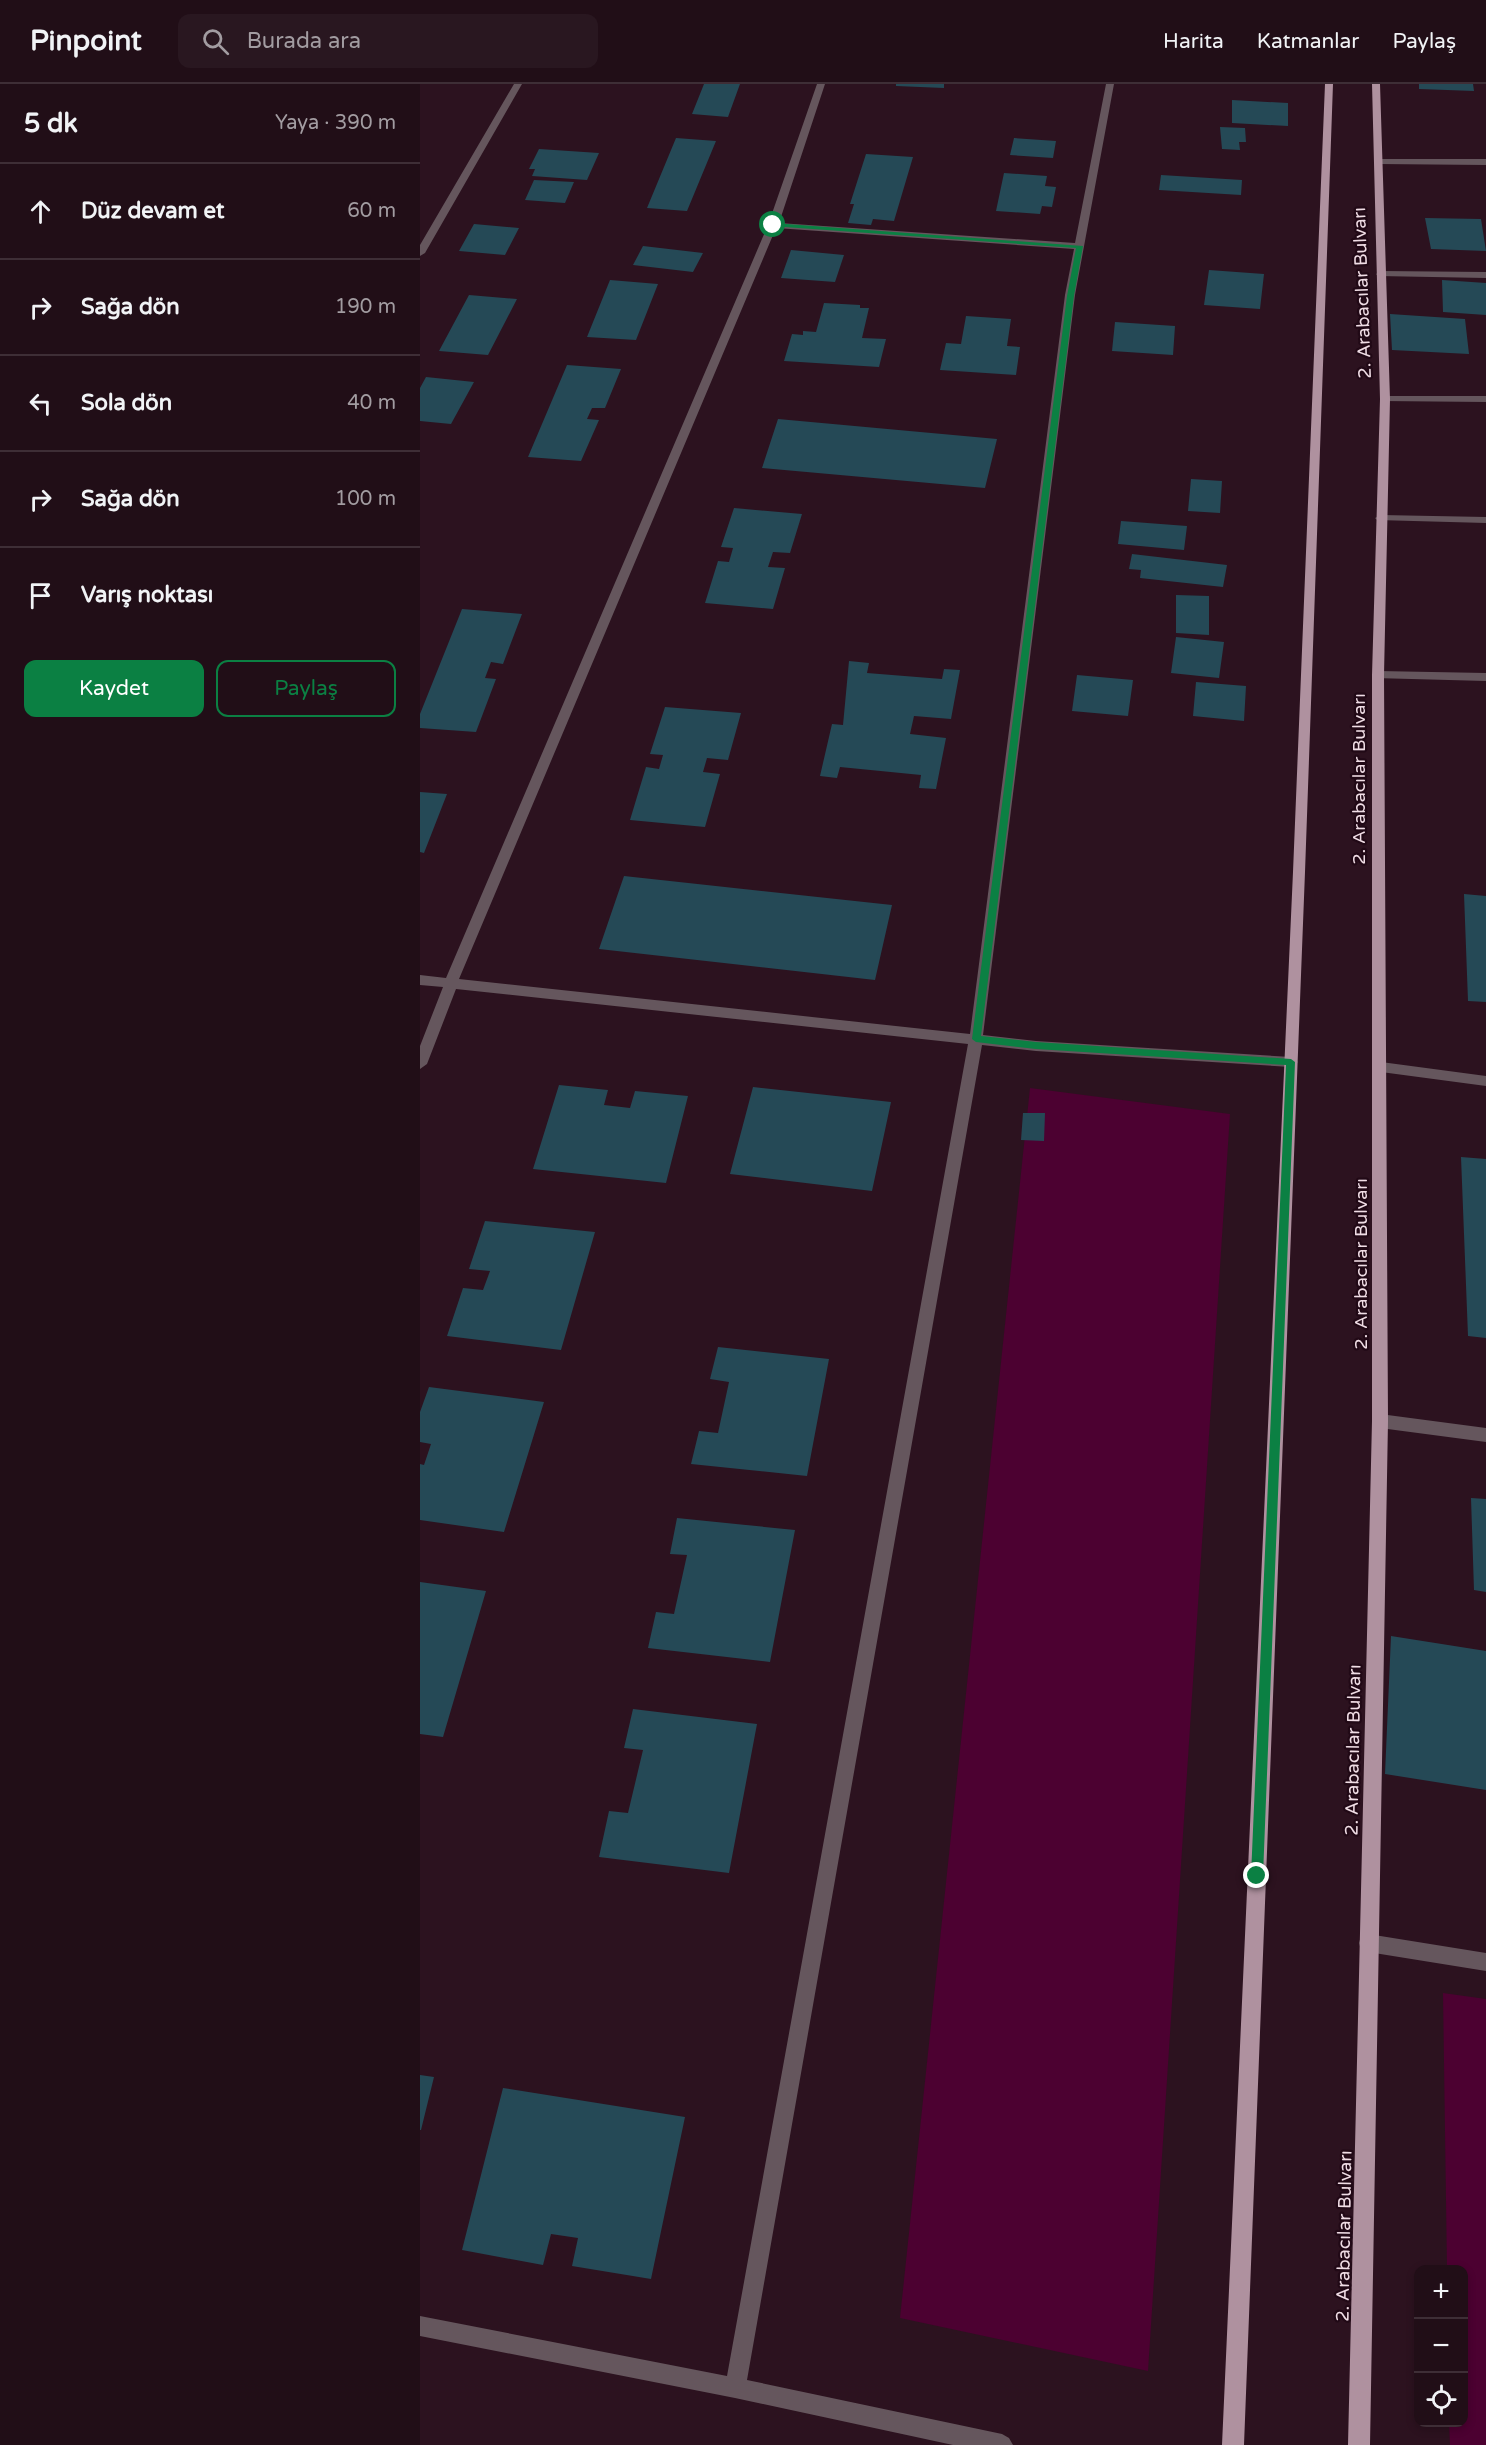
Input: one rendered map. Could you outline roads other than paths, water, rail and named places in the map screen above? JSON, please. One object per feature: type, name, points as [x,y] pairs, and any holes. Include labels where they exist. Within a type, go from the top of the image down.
[{"type":"main road","points":[[1233,2445],[1329,84]]},
{"type":"main road","name":"2. Arabacılar Bulvarı","points":[[1359,2445],[1380,1421],[1378,675],[1385,399],[1376,84]]},
{"type":"street","points":[[420,253],[518,84]]},
{"type":"street","points":[[420,1064],[451,983],[773,225],[821,84]]},
{"type":"street","points":[[735,2388],[976,1039],[1070,296],[1110,84]]},
{"type":"street","points":[[1378,161],[1486,162]]},
{"type":"street","points":[[773,225],[1079,246]]},
{"type":"street","points":[[1381,274],[1486,275]]},
{"type":"street","points":[[1385,399],[1486,399]]},
{"type":"street","points":[[1381,518],[1486,519]]},
{"type":"street","points":[[1378,675],[1486,677]]},
{"type":"street","points":[[420,980],[1036,1046],[1291,1062]]},
{"type":"street","points":[[1380,1067],[1486,1081]]},
{"type":"street","points":[[1380,1421],[1486,1435]]},
{"type":"street","points":[[1368,1943],[1486,1962]]},
{"type":"street","points":[[420,2326],[735,2388],[1002,2445]]}]
